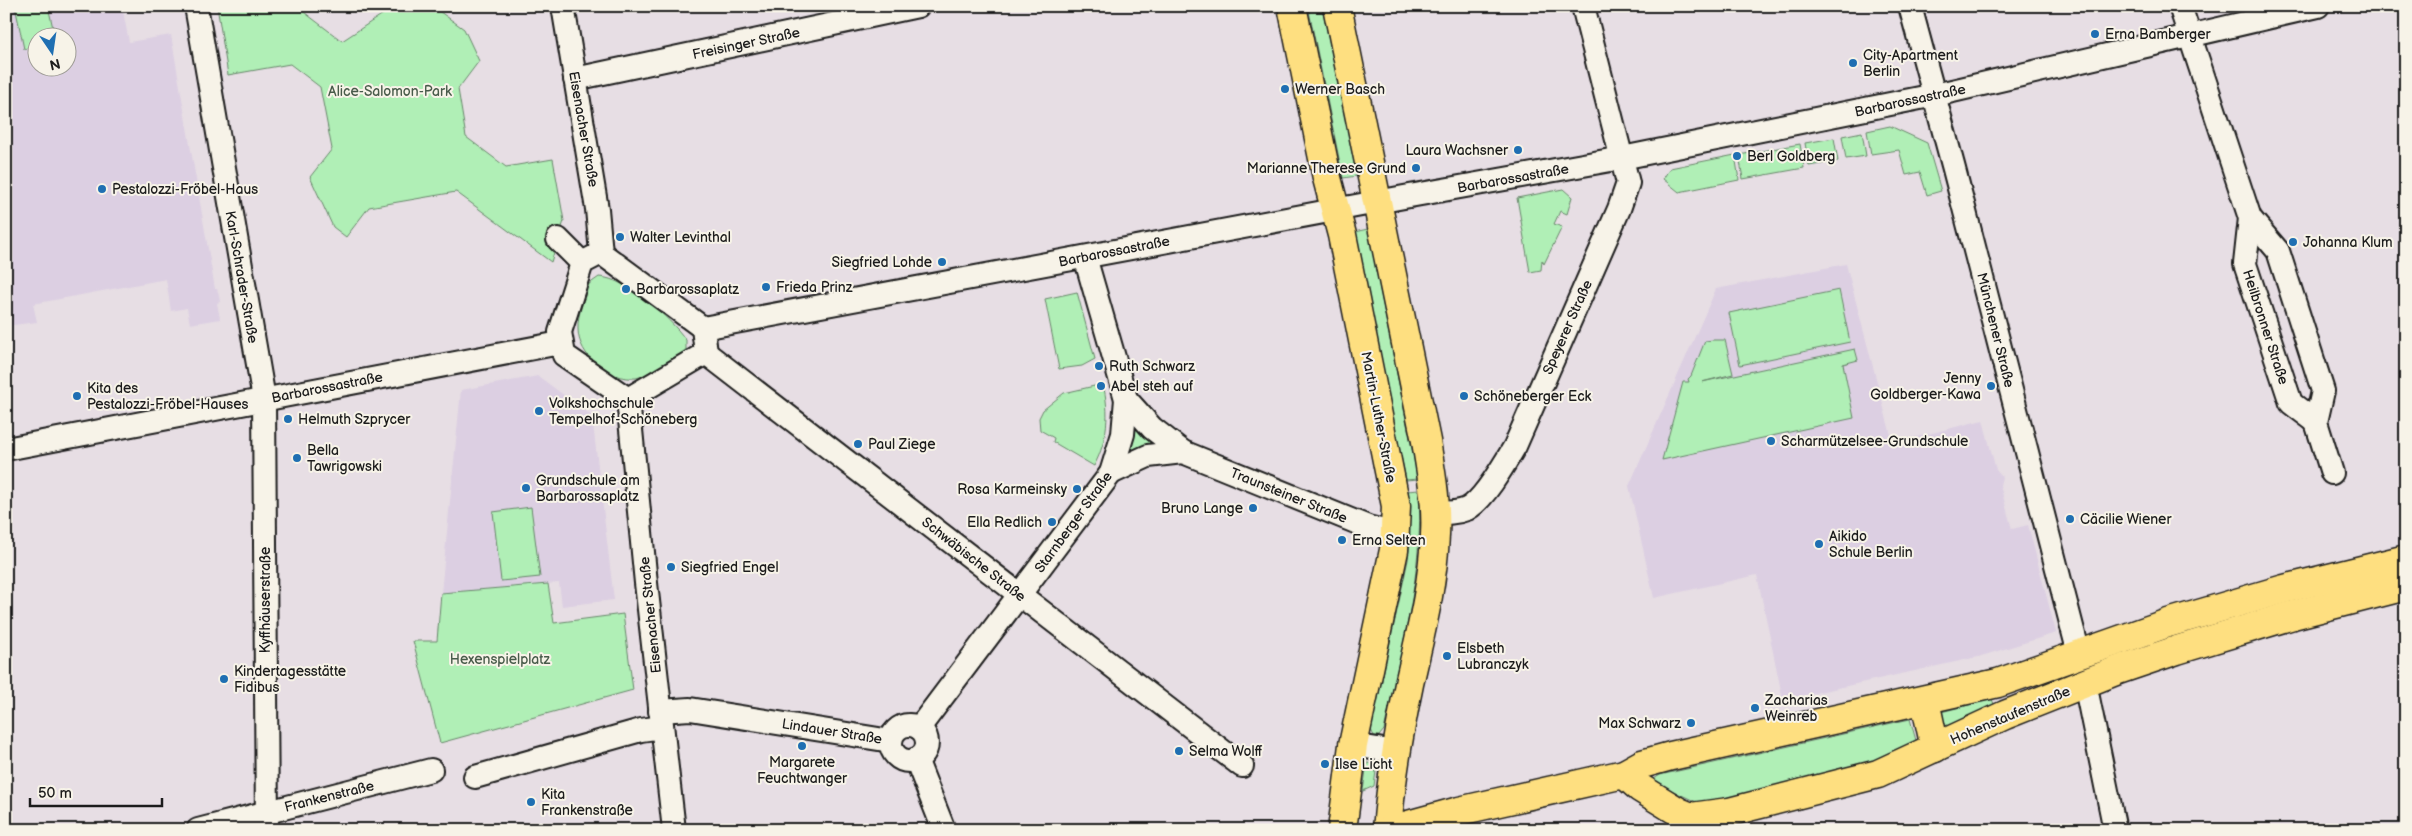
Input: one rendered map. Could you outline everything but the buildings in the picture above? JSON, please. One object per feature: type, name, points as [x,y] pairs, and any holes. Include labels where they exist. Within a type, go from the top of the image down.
[{"type":"main road","name":"Martin-Luther-Straße","points":[[1292,6],[1394,489],[1396,534],[1353,745],[1342,830]]},
{"type":"main road","points":[[1337,6],[1426,441],[1435,513],[1430,588],[1396,752],[1388,830],[1624,774],[1642,764],[1671,756],[1925,701],[1998,683],[2168,623],[2284,588],[2406,559]]},
{"type":"main road","name":"Hohenstaufenstraße","points":[[1624,774],[1640,788],[1679,812],[1691,817],[1708,816],[1878,774],[2005,715],[2085,683],[2241,630],[2406,586]]},
{"type":"main road","points":[[1925,701],[1935,748]]},
{"type":"main road","points":[[1477,830],[1497,803]]},
{"type":"street","name":"Karl-Schrader-Straße","points":[[196,6],[264,400]]},
{"type":"street","name":"Eisenacher Straße","points":[[563,6],[597,209],[592,258]]},
{"type":"street","name":"Freisinger Straße","points":[[575,79],[918,6]]},
{"type":"street","name":"Speyerer Straße","points":[[1435,513],[1459,512],[1473,504],[1506,462],[1515,446],[1619,209],[1628,183],[1583,6]]},
{"type":"street","name":"Münchener Straße","points":[[1910,6],[1935,95],[2079,654]]},
{"type":"street","name":"Heilbronner Straße","points":[[2180,6],[2250,218],[2278,252],[2323,391],[2316,422],[2291,403],[2245,264],[2250,218]]},
{"type":"street","name":"Barbarossastraße","points":[[703,328],[1378,201],[1622,158],[1935,95],[2318,6]]},
{"type":"street","points":[[558,239],[592,258],[703,328],[706,353],[628,399],[564,355],[560,343],[560,332],[592,258]]},
{"type":"street","name":"Traunsteiner Straße","points":[[1085,257],[1126,399],[1152,428],[1183,452],[1368,527],[1396,534]]},
{"type":"street","name":"Barbarossastraße","points":[[6,449],[560,343]]},
{"type":"street","name":"Schwäbische Straße","points":[[706,353],[1242,766]]},
{"type":"street","name":"Eisenacher Straße","points":[[628,399],[674,830]]},
{"type":"street","name":"Starnberger Straße","points":[[919,728],[1111,472],[1123,434],[1126,399]]},
{"type":"street","name":"Kyffhäuserstraße","points":[[264,400],[267,821]]},
{"type":"street","points":[[2316,422],[2332,473]]},
{"type":"street","name":"Traunsteiner Straße","points":[[1111,472],[1148,456],[1183,452]]},
{"type":"street","points":[[2085,683],[2115,830]]},
{"type":"street","name":"Lindauer Straße","points":[[475,777],[641,730],[661,719],[690,709],[891,741],[896,755],[906,760],[916,759]]},
{"type":"street","points":[[891,741],[897,730],[902,727],[914,726],[919,728],[926,737],[926,747],[916,759],[944,830]]},
{"type":"street","points":[[1353,745],[1396,752]]},
{"type":"street","name":"Frankenstraße","points":[[198,830],[267,821],[431,770]]},
{"type":"shaded area","name":"Pestalozzi-Fröbel-Haus","points":[[6,6],[122,6],[129,42],[171,35],[215,289],[217,289],[219,296],[220,302],[217,303],[220,319],[190,324],[187,308],[171,311],[166,279],[33,304],[37,322],[6,326]]},
{"type":"shaded area","name":"Scharmützelsee-Grundschule","points":[[1846,264],[1893,443],[1983,420],[1996,470],[2002,477],[2000,485],[2012,529],[2028,525],[2056,633],[1978,657],[1783,700],[1757,575],[1654,598],[1629,486],[1716,289]]},
{"type":"shaded area","name":"Grundschule am Barbarossaplatz","points":[[538,376],[592,416],[614,600],[562,606],[559,583],[441,593],[461,390]]},
{"type":"green space","points":[[15,6],[48,6],[53,28],[28,28],[28,48],[24,49]]},
{"type":"green space","name":"Alice-Salomon-Park","points":[[217,6],[296,6],[342,41],[395,6],[438,6],[436,9],[464,29],[479,61],[458,89],[466,137],[506,167],[553,159],[564,221],[551,262],[456,192],[369,207],[346,237],[333,227],[310,177],[332,149],[320,87],[290,64],[228,75]]},
{"type":"green space","points":[[1308,6],[1322,6],[1357,176],[1343,178]]},
{"type":"green space","points":[[1890,126],[1927,143],[1941,191],[1927,195],[1920,172],[1906,175],[1899,150],[1871,154],[1867,131]]},
{"type":"green space","points":[[1862,132],[1866,156],[1846,159],[1842,136]]},
{"type":"green space","points":[[1834,138],[1838,161],[1809,166],[1805,143]]},
{"type":"green space","points":[[1800,144],[1804,168],[1743,179],[1739,155]]},
{"type":"green space","points":[[1735,155],[1739,180],[1679,192],[1663,179],[1670,168]]},
{"type":"green space","points":[[1563,189],[1572,197],[1567,214],[1560,211],[1554,224],[1562,227],[1544,264],[1542,260],[1541,270],[1530,272],[1517,198]]},
{"type":"green space","points":[[1368,229],[1418,479],[1406,480],[1354,232]]},
{"type":"green space","points":[[599,277],[622,284],[659,311],[686,340],[686,350],[655,370],[636,378],[616,375],[597,365],[583,348],[579,339],[578,323],[589,284]]},
{"type":"green space","points":[[1839,290],[1850,342],[1740,365],[1729,313]]},
{"type":"green space","points":[[1077,292],[1095,359],[1082,366],[1059,369],[1045,299]]},
{"type":"green space","points":[[1725,340],[1733,374],[1702,382],[1855,349],[1858,360],[1843,364],[1854,418],[1662,460],[1683,382],[1689,382],[1688,379],[1691,376],[1705,341]]},
{"type":"green space","points":[[1103,384],[1107,405],[1105,436],[1094,466],[1053,442],[1054,438],[1040,430],[1039,418],[1043,410],[1064,393]]},
{"type":"green space","points":[[1140,429],[1150,439],[1149,446],[1136,452],[1130,448],[1133,431]]},
{"type":"green space","points":[[1419,490],[1420,521],[1418,551],[1410,611],[1384,730],[1379,736],[1374,736],[1371,730],[1408,560],[1410,540],[1407,491]]},
{"type":"green space","points":[[531,507],[540,577],[501,581],[493,512]]},
{"type":"green space","name":"Hexenspielplatz","points":[[548,584],[554,623],[623,614],[633,690],[440,743],[413,641],[437,641],[441,593]]},
{"type":"green space","points":[[1992,699],[1995,707],[1945,729],[1941,712]]},
{"type":"green space","points":[[1910,719],[1917,744],[1870,764],[1834,775],[1701,804],[1651,781],[1660,775]]},
{"type":"green space","points":[[1367,763],[1377,764],[1374,786],[1363,791]]},
{"type":"green space","points":[[478,825],[520,829],[520,830],[477,830]]},
{"type":"place","name":"Erna Bamberger","points":[[2095,34]]},
{"type":"place","name":"City-Apartment Berlin","points":[[1853,63]]},
{"type":"place","name":"Werner Basch","points":[[1285,89]]},
{"type":"place","name":"Laura Wachsner","points":[[1518,150]]},
{"type":"place","name":"Berl Goldberg","points":[[1737,156]]},
{"type":"place","name":"Marianne Therese Grund","points":[[1416,168]]},
{"type":"place","name":"Pestalozzi-Fröbel-Haus","points":[[102,189]]},
{"type":"place","name":"Walter Levinthal","points":[[620,237]]},
{"type":"place","name":"Johanna Klum","points":[[2293,242]]},
{"type":"place","name":"Siegfried Lohde","points":[[942,262]]},
{"type":"place","name":"Frieda Prinz","points":[[766,287]]},
{"type":"place","name":"Barbarossaplatz","points":[[626,289]]},
{"type":"place","name":"Ruth Schwarz","points":[[1099,366]]},
{"type":"place","name":"Abel steh auf","points":[[1101,386]]},
{"type":"place","name":"Jenny Goldberger-Kawa","points":[[1991,386]]},
{"type":"place","name":"Kita des Pestalozzi-Fröbel-Hauses","points":[[77,396]]},
{"type":"place","name":"Schöneberger Eck","points":[[1464,396]]},
{"type":"place","name":"Volkshochschule Tempelhof-Schöneberg","points":[[539,411]]},
{"type":"place","name":"Helmuth Szprycer","points":[[288,419]]},
{"type":"place","name":"Scharmützelsee-Grundschule","points":[[1771,441]]},
{"type":"place","name":"Paul Ziege","points":[[858,444]]},
{"type":"place","name":"Bella Tawrigowski","points":[[297,458]]},
{"type":"place","name":"Grundschule am Barbarossaplatz","points":[[526,488]]},
{"type":"place","name":"Rosa Karmeinsky","points":[[1077,489]]},
{"type":"place","name":"Bruno Lange","points":[[1253,508]]},
{"type":"place","name":"Cäcilie Wiener","points":[[2070,519]]},
{"type":"place","name":"Ella Redlich","points":[[1052,522]]},
{"type":"place","name":"Erna Selten","points":[[1342,540]]},
{"type":"place","name":"Aikido Schule Berlin","points":[[1819,544]]},
{"type":"place","name":"Siegfried Engel","points":[[671,567]]},
{"type":"place","name":"Elsbeth Lubranczyk","points":[[1447,656]]},
{"type":"place","name":"Kindertagesstätte Fidibus","points":[[224,679]]},
{"type":"place","name":"Zacharias Weinreb","points":[[1755,708]]},
{"type":"place","name":"Max Schwarz","points":[[1691,723]]},
{"type":"place","name":"Margarete Feuchtwanger","points":[[802,746]]},
{"type":"place","name":"Selma Wolff","points":[[1179,751]]},
{"type":"place","name":"Ilse Licht","points":[[1325,764]]},
{"type":"place","name":"Kita Frankenstraße","points":[[531,802]]}]
